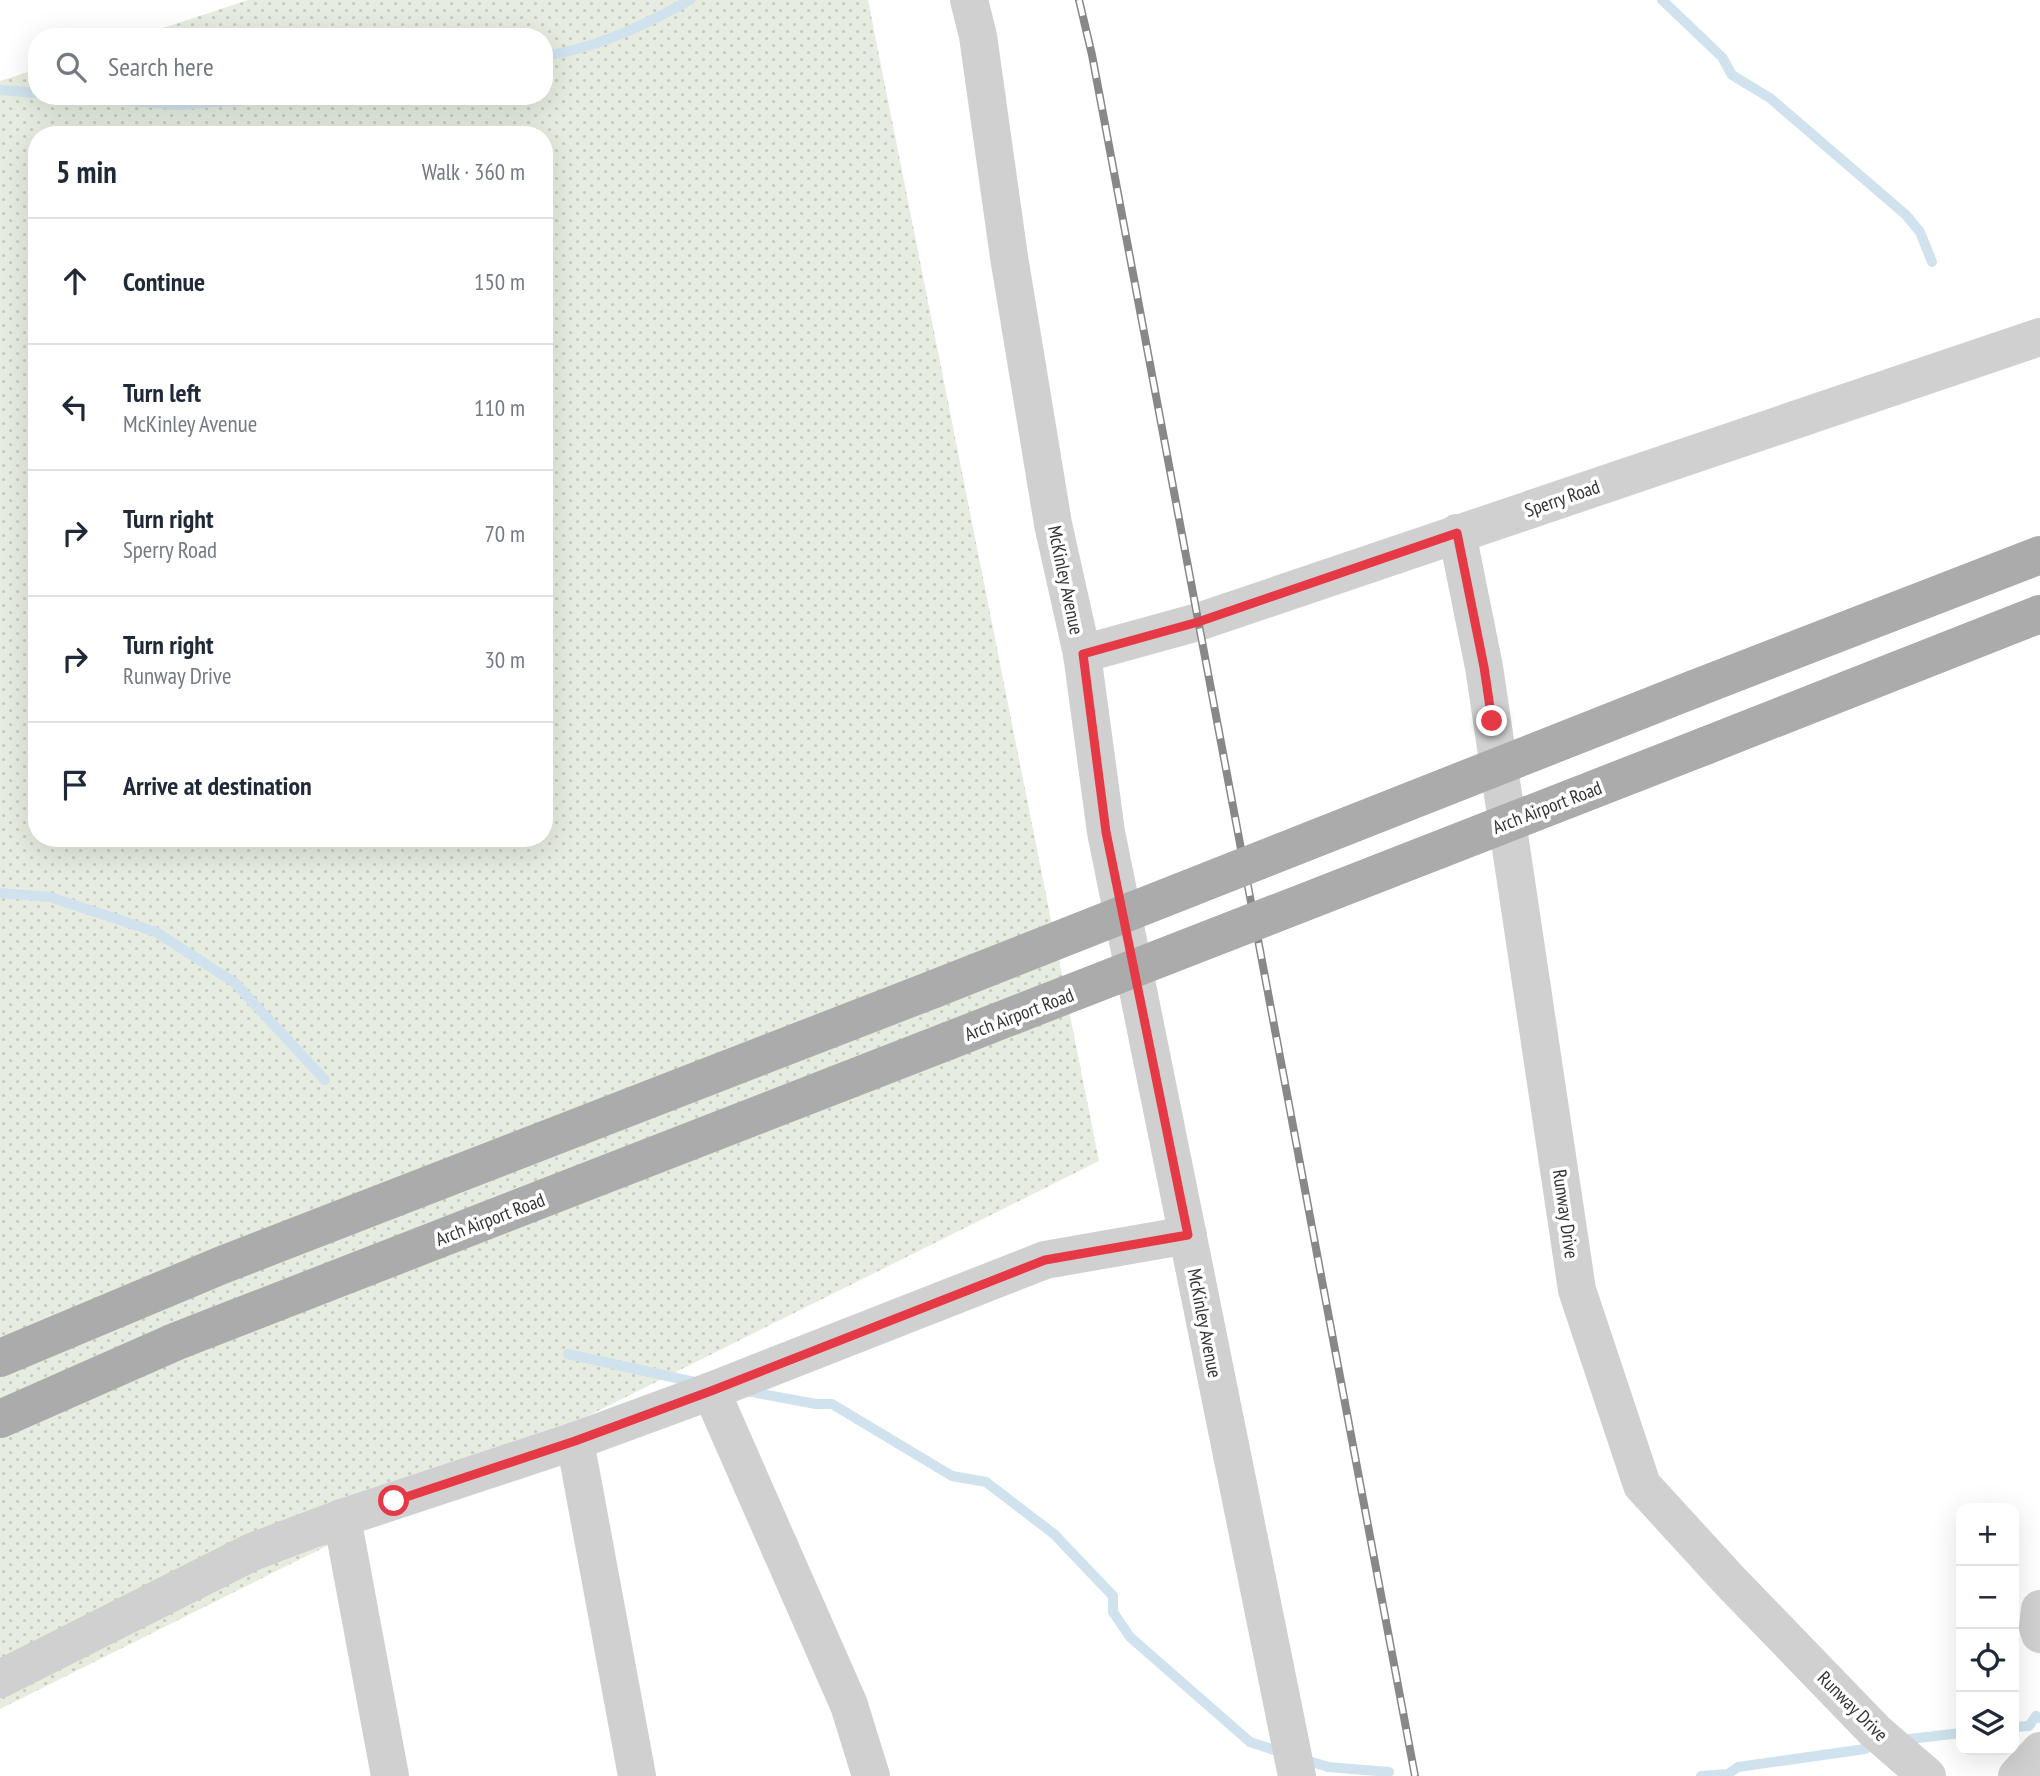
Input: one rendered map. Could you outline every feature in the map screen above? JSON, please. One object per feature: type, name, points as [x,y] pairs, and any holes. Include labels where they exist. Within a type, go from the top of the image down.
[{"type":"main road","points":[[0,1357],[222,1265],[2040,555]]},
{"type":"main road","name":"Arch Airport Road","points":[[0,1419],[177,1341],[2040,614]]},
{"type":"street","name":"McKinley Avenue","points":[[969,0],[978,36],[1009,257],[1053,524],[1083,654],[1106,832],[1297,1776]]},
{"type":"street","name":"Sperry Road","points":[[1083,654],[1198,622],[2040,337]]},
{"type":"street","name":"Runway Drive","points":[[1457,533],[1484,667],[1577,1290],[1642,1485],[1729,1580],[1866,1721],[1927,1776]]},
{"type":"street","points":[[0,1679],[252,1552],[342,1518],[575,1441],[711,1391],[1045,1260],[1188,1235]]},
{"type":"street","points":[[711,1391],[849,1705],[872,1776]]},
{"type":"street","points":[[575,1441],[637,1776]]},
{"type":"street","points":[[342,1518],[390,1776]]},
{"type":"street","points":[[2040,1609],[2040,1633]]},
{"type":"street","points":[[2017,1776],[2040,1751]]},
{"type":"shaded area","points":[[248,0],[868,0],[1099,1161],[0,1709],[0,81],[28,72],[28,105],[553,105],[553,28],[163,28]]},
{"type":"waterway","points":[[553,55],[620,35],[690,0]]},
{"type":"waterway","points":[[1662,0],[1722,57],[1732,75],[1770,98],[1906,215],[1920,232],[1932,262]]},
{"type":"waterway","points":[[0,90],[28,92]]},
{"type":"waterway","points":[[0,893],[50,897],[156,932],[235,983],[325,1080]]},
{"type":"waterway","points":[[568,1354],[699,1383]]},
{"type":"waterway","points":[[746,1391],[816,1404],[832,1404],[952,1476],[986,1482],[1054,1534],[1113,1596],[1113,1612],[1130,1637],[1250,1742],[1283,1753]]},
{"type":"waterway","points":[[2019,1727],[2029,1726],[2036,1716],[2040,1718]]},
{"type":"waterway","points":[[1901,1740],[1956,1734]]},
{"type":"waterway","points":[[1701,1776],[1728,1774],[1738,1767],[1865,1749],[1878,1743]]},
{"type":"waterway","points":[[1302,1759],[1328,1767],[1389,1772]]},
{"type":"railway","points":[[1079,0],[1092,55],[1415,1776]]},
{"type":"route","points":[[394,1501],[575,1441],[711,1391],[1045,1260],[1188,1235],[1106,832],[1083,654],[1198,622],[1457,533],[1492,721]]}]
